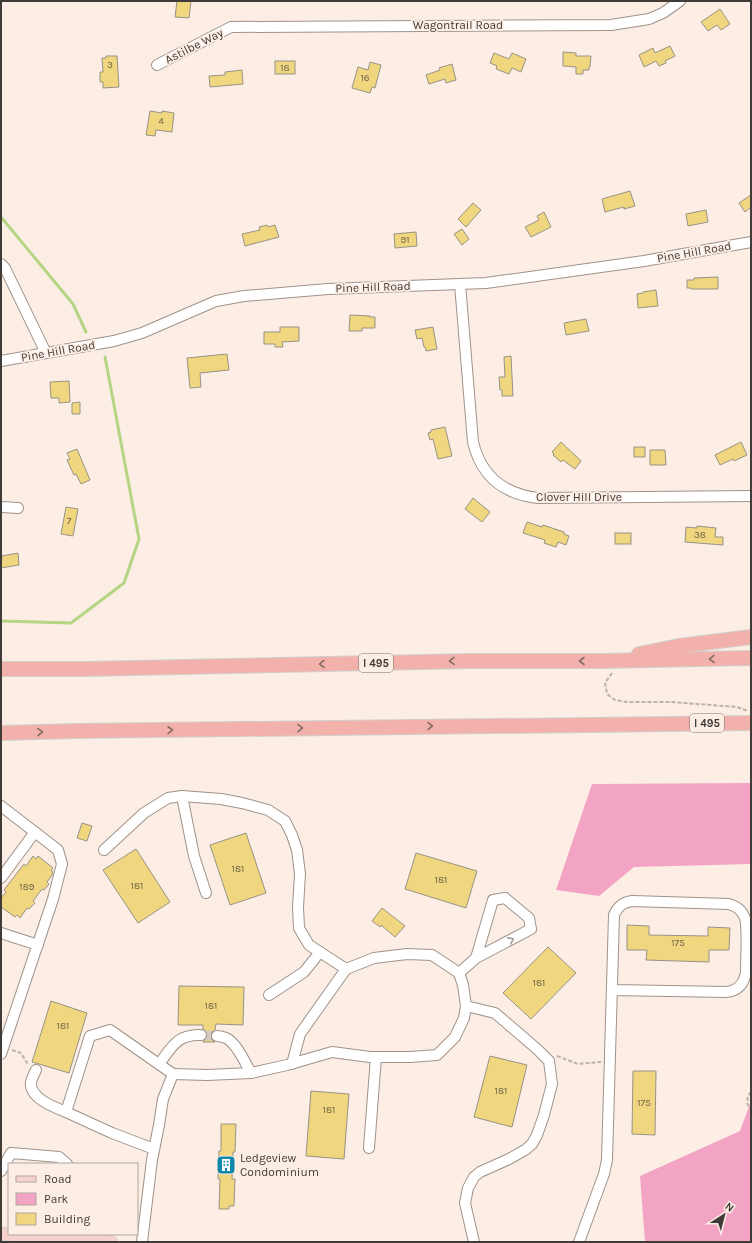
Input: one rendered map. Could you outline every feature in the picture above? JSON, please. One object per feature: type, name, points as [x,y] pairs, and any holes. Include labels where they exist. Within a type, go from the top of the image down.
[{"type":"highway","points":[[602,661],[679,646],[751,637]]},
{"type":"highway","name":"I 495","points":[[1,669],[92,669],[470,661],[602,661],[751,658]]},
{"type":"highway","name":"I 495","points":[[1,733],[751,723]]},
{"type":"highway","points":[[662,724],[751,729]]},
{"type":"main road","points":[[32,1235],[64,1236],[111,1242]]},
{"type":"street","name":"Wagontrail Road","points":[[231,26],[611,25],[649,19],[663,13],[680,1]]},
{"type":"street","name":"Astilbe Way","points":[[156,65],[231,26]]},
{"type":"street","name":"Pine Hill Road","points":[[1,361],[101,344],[128,337],[204,306],[244,296],[336,288],[486,283],[644,261],[751,242]]},
{"type":"street","points":[[1,264],[5,268],[46,354]]},
{"type":"street","name":"Clover Hill Drive","points":[[460,284],[473,442],[478,459],[484,469],[492,478],[505,488],[521,495],[544,498],[751,496]]},
{"type":"street","points":[[1,507],[18,508]]},
{"type":"street","points":[[182,796],[194,856],[206,893]]},
{"type":"street","points":[[104,850],[144,813],[168,798],[182,796],[221,799],[268,810],[285,821],[297,850],[300,874],[298,907],[299,928],[309,945],[346,969]]},
{"type":"street","points":[[1,806],[58,850],[62,864],[53,899],[38,945],[2,1047]]},
{"type":"street","points":[[1,878],[35,832]]},
{"type":"street","points":[[459,972],[476,958],[530,929],[529,918],[505,898],[493,900],[476,958]]},
{"type":"street","points":[[579,1242],[604,1174],[607,1160],[614,915],[616,911],[622,904],[632,901],[724,903],[734,905],[743,914],[746,923],[746,972],[745,979],[736,989],[726,992],[612,990]]},
{"type":"street","points":[[1,933],[38,945]]},
{"type":"street","points":[[269,995],[304,972],[320,952]]},
{"type":"street","points":[[66,1112],[90,1036],[110,1030],[173,1074],[207,1076],[251,1073],[292,1064],[332,1052],[376,1057],[437,1055],[455,1037],[464,1018],[466,1006],[463,985],[459,972],[432,954],[407,954],[374,958],[346,969],[300,1034],[292,1064]]},
{"type":"street","points":[[466,1006],[495,1013],[537,1049],[549,1061],[552,1084],[544,1114],[537,1135],[532,1144],[525,1150],[509,1159],[480,1172],[471,1181],[465,1203],[474,1242]]},
{"type":"street","points":[[159,1064],[175,1042],[190,1035],[201,1035]]},
{"type":"street","points":[[216,1036],[231,1041],[251,1073]]},
{"type":"street","points":[[369,1148],[376,1057]]},
{"type":"street","points":[[36,1070],[31,1083],[32,1090],[36,1096],[66,1112],[112,1133],[154,1149]]},
{"type":"street","points":[[142,1242],[154,1149],[163,1099],[173,1074]]},
{"type":"street","points":[[1,1171],[11,1153],[59,1157],[66,1163]]},
{"type":"path","points":[[613,671],[605,683],[607,694],[615,700],[627,702],[672,702],[737,706],[751,712]]},
{"type":"path","points":[[2,1047],[22,1053],[27,1063],[24,1075],[31,1083]]},
{"type":"path","points":[[537,1049],[578,1064],[610,1061]]},
{"type":"path","points":[[751,1092],[748,1096],[747,1103],[751,1110]]},
{"type":"green space","points":[[751,783],[751,864],[634,867],[599,896],[556,890],[592,784]]},
{"type":"green space","points":[[751,1101],[751,1242],[645,1242],[640,1176],[740,1131]]},
{"type":"building","points":[[177,1],[191,1],[189,18],[175,17]]},
{"type":"building","points":[[720,9],[730,24],[721,30],[717,25],[708,31],[701,22]]},
{"type":"building","points":[[670,46],[675,56],[659,66],[656,61],[644,67],[639,55],[653,48],[655,53]]},
{"type":"building","points":[[563,52],[576,53],[576,56],[591,56],[589,70],[583,70],[583,74],[576,74],[576,67],[563,66]]},
{"type":"building","points":[[494,53],[509,59],[512,53],[526,59],[521,72],[512,68],[509,74],[496,69],[497,66],[490,63]]},
{"type":"building","points":[[106,56],[117,56],[119,87],[103,88],[103,82],[100,82],[100,72],[103,72],[102,58],[106,58]]},
{"type":"building","points":[[275,61],[295,61],[295,74],[275,74]]},
{"type":"building","points":[[370,62],[381,65],[375,88],[372,87],[370,93],[352,88],[358,67],[368,70]]},
{"type":"building","points":[[452,64],[456,80],[446,83],[445,79],[429,84],[426,75],[440,70],[439,68]]},
{"type":"building","points":[[242,70],[243,84],[210,87],[209,76],[225,75],[225,72]]},
{"type":"building","points":[[150,111],[174,113],[172,132],[156,130],[155,136],[146,135]]},
{"type":"building","points":[[630,191],[635,206],[605,212],[602,199]]},
{"type":"building","points":[[751,195],[751,207],[745,212],[739,203]]},
{"type":"building","points":[[473,203],[481,210],[466,227],[458,219]]},
{"type":"building","points":[[706,210],[708,222],[688,226],[686,214]]},
{"type":"building","points":[[544,212],[551,227],[531,237],[525,227],[539,220],[537,216]]},
{"type":"building","points":[[267,225],[268,227],[275,225],[279,237],[245,246],[242,234],[260,230],[259,227]]},
{"type":"building","points":[[462,229],[469,239],[462,245],[454,234]]},
{"type":"building","points":[[416,232],[417,246],[395,248],[394,234]]},
{"type":"building","points":[[718,277],[718,289],[687,288],[687,280],[694,280],[694,278]]},
{"type":"building","points":[[656,290],[658,306],[638,308],[637,294]]},
{"type":"building","points":[[350,315],[375,317],[375,328],[362,328],[362,331],[349,331]]},
{"type":"building","points":[[586,319],[589,331],[566,335],[564,323]]},
{"type":"building","points":[[280,327],[299,327],[299,341],[282,342],[283,347],[275,347],[275,344],[264,344],[264,332],[280,332]]},
{"type":"building","points":[[433,327],[437,349],[426,351],[422,338],[417,339],[415,330]]},
{"type":"building","points":[[227,354],[229,370],[200,373],[201,387],[190,388],[187,358]]},
{"type":"building","points":[[511,356],[513,396],[502,396],[499,377],[505,377],[504,357]]},
{"type":"building","points":[[69,381],[70,402],[59,403],[59,398],[51,398],[50,382]]},
{"type":"building","points":[[80,402],[80,414],[72,414],[72,403]]},
{"type":"building","points":[[445,427],[452,456],[438,459],[433,439],[430,440],[428,433],[431,432],[431,430]]},
{"type":"building","points":[[561,442],[581,461],[575,469],[563,460],[561,462],[553,455],[554,454],[552,452]]},
{"type":"building","points":[[741,442],[747,455],[720,465],[715,455]]},
{"type":"building","points":[[634,447],[645,447],[645,457],[634,457]]},
{"type":"building","points":[[77,449],[90,480],[81,484],[76,474],[74,475],[67,460],[70,459],[67,453]]},
{"type":"building","points":[[650,450],[665,450],[666,465],[650,465]]},
{"type":"building","points":[[473,498],[490,512],[482,522],[465,509]]},
{"type":"building","points":[[66,507],[78,509],[73,536],[61,534]]},
{"type":"building","points":[[527,522],[542,527],[543,525],[564,532],[564,534],[569,536],[566,545],[558,542],[556,547],[544,543],[545,540],[523,533]]},
{"type":"building","points":[[697,526],[716,528],[715,537],[723,537],[723,545],[685,542],[686,527],[697,528]]},
{"type":"building","points":[[615,533],[631,533],[631,544],[615,544]]},
{"type":"building","points":[[18,553],[19,565],[1,568],[2,556]]},
{"type":"building","points":[[82,823],[92,826],[87,841],[77,838]]},
{"type":"building","points":[[246,833],[266,893],[230,905],[210,845]]},
{"type":"building","points":[[136,849],[170,902],[138,923],[103,870]]},
{"type":"building","points":[[416,853],[477,871],[466,908],[405,889]]},
{"type":"building","points":[[33,856],[36,859],[38,856],[53,868],[51,870],[53,872],[47,882],[49,884],[44,890],[42,889],[33,901],[35,903],[29,909],[27,908],[20,918],[17,915],[15,917],[1,907],[1,898],[6,892],[4,890],[24,864],[26,866]]},
{"type":"building","points":[[382,908],[405,926],[395,937],[381,925],[380,927],[372,921]]},
{"type":"building","points":[[627,925],[649,926],[649,935],[708,936],[708,927],[730,928],[729,950],[709,950],[709,962],[646,960],[647,950],[627,950]]},
{"type":"building","points":[[548,947],[576,973],[531,1019],[503,993]]},
{"type":"building","points":[[179,986],[244,987],[243,1025],[216,1024],[215,1030],[212,1032],[211,1036],[211,1039],[215,1042],[203,1042],[207,1035],[206,1031],[203,1029],[203,1025],[178,1025]]},
{"type":"building","points":[[51,1001],[87,1013],[69,1073],[32,1062]]},
{"type":"building","points":[[490,1056],[527,1065],[512,1127],[474,1117]]},
{"type":"building","points":[[633,1071],[656,1071],[655,1135],[632,1134]]},
{"type":"building","points":[[311,1091],[349,1094],[344,1159],[306,1156]]},
{"type":"building","name":"Ledgeview Condominium","points":[[221,1124],[236,1124],[232,1179],[235,1179],[234,1206],[229,1206],[229,1209],[219,1209],[220,1179],[218,1179],[219,1151],[221,1151]]},
{"type":"waterway","points":[[1,217],[73,304],[86,332]]},
{"type":"waterway","points":[[1,621],[71,623],[124,583],[139,539],[105,357]]},
{"type":"tunnel","points":[[201,1035],[217,1036]]},
{"type":"place","name":"Ledgeview Condominium","points":[[226,1165]]}]
